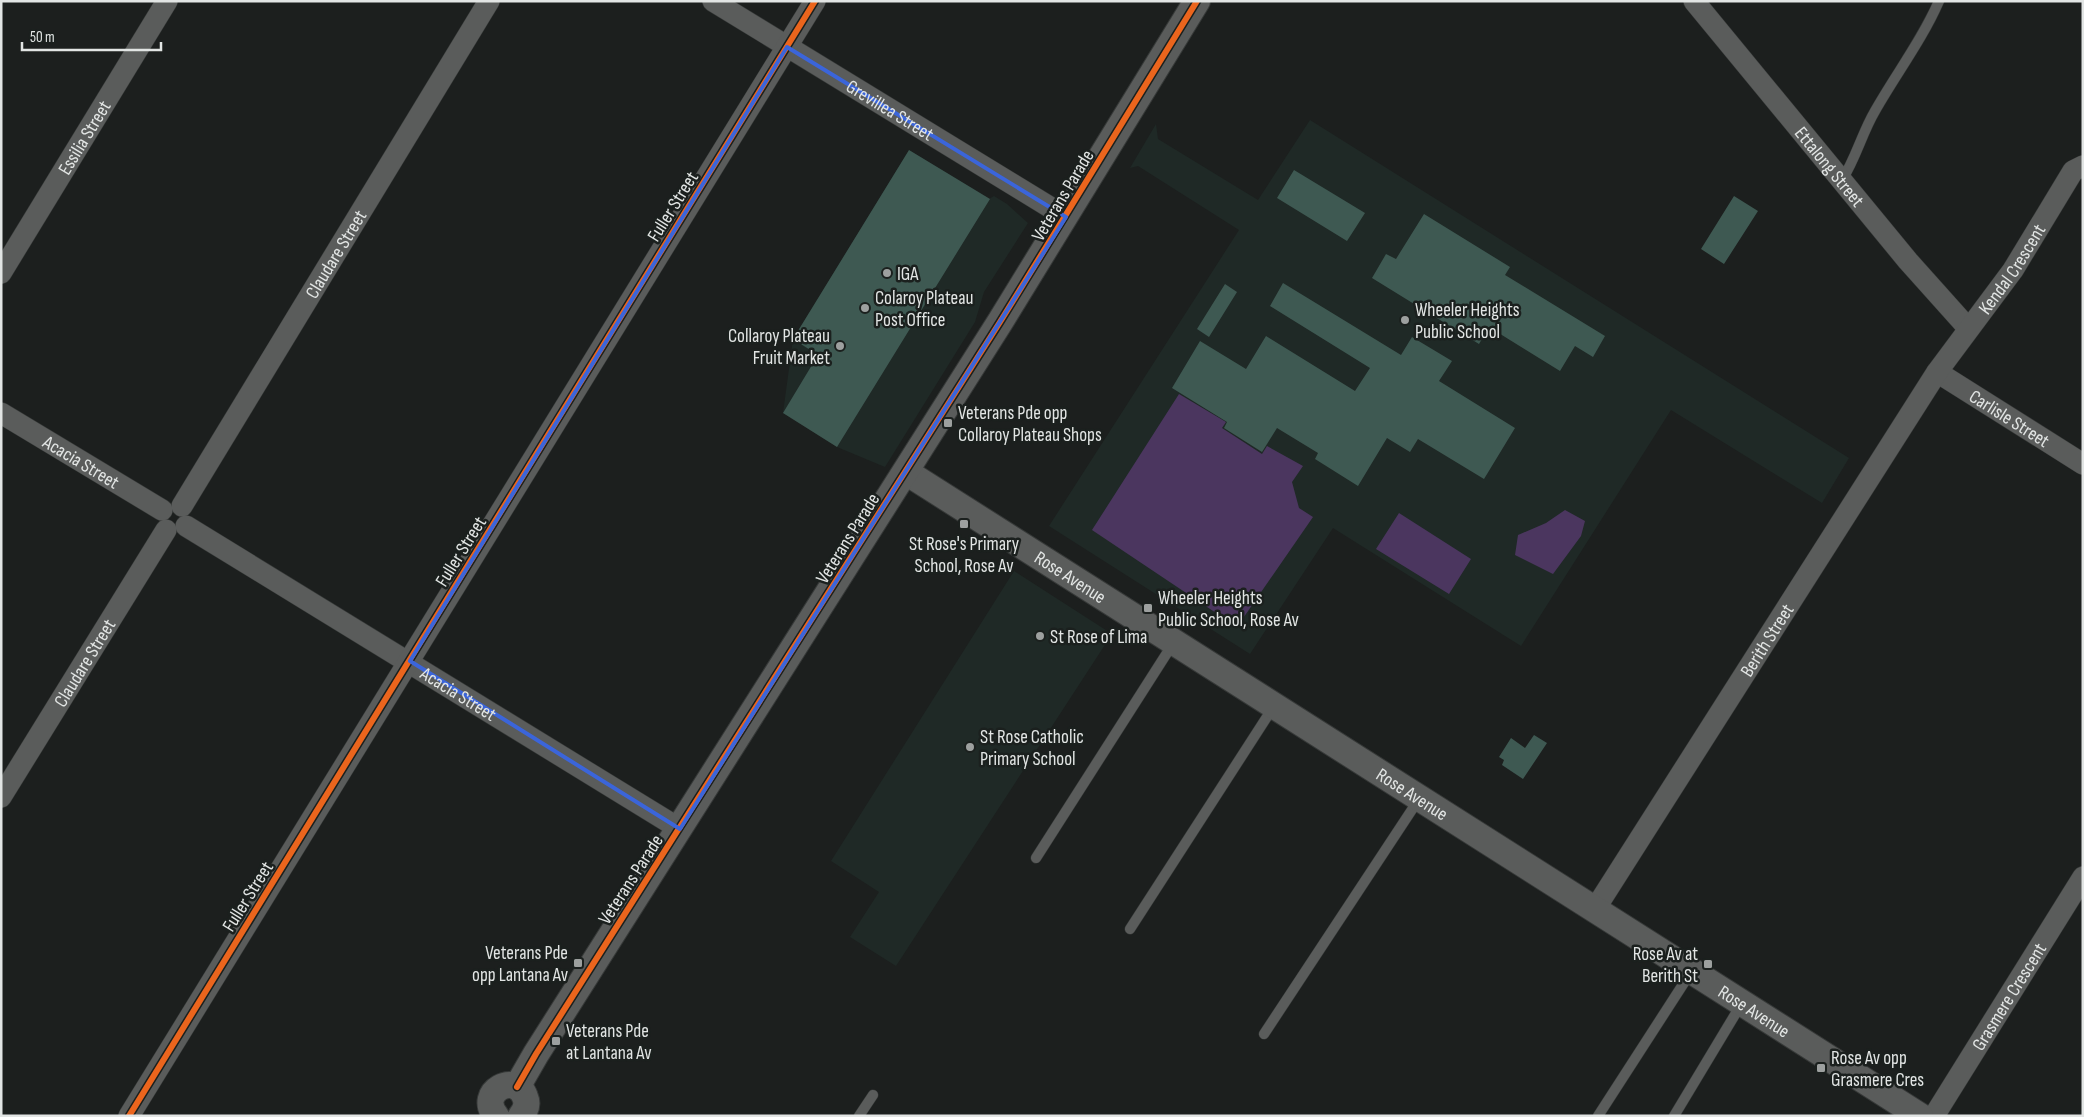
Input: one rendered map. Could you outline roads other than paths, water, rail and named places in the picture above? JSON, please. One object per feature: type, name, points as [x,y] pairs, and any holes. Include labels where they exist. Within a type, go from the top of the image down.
[{"type":"street","name":"Essilia Street","points":[[1,273],[167,1]]},
{"type":"street","name":"Claudare Street","points":[[1,797],[174,518],[489,1]]},
{"type":"street","name":"Grevillea Street","points":[[713,1],[1066,217]]},
{"type":"street","name":"Fuller Street","points":[[129,1116],[816,1]]},
{"type":"street","name":"Veterans Parade","points":[[517,1087],[536,1054],[1066,217],[1197,1]]},
{"type":"street","name":"Ettalong Street","points":[[1694,1],[1908,261],[1968,328]]},
{"type":"street","name":"Kendal Crescent","points":[[1937,372],[2013,270],[2074,171],[2083,166]]},
{"type":"street","name":"Carlisle Street","points":[[1937,372],[2083,464]]},
{"type":"street","name":"Berith Street","points":[[1595,909],[1937,372]]},
{"type":"street","name":"Acacia Street","points":[[1,413],[410,661],[680,828]]},
{"type":"street","name":"Rose Avenue","points":[[906,472],[1920,1116]]},
{"type":"street","name":"Grasmere Crescent","points":[[1934,1116],[2083,877]]},
{"type":"street","points":[[496,1116],[491,1110],[490,1103],[494,1092],[505,1085],[517,1087],[525,1095],[525,1114]]},
{"type":"lane","points":[[1842,180],[1853,162],[1875,110],[1920,38],[1939,1]]},
{"type":"lane","points":[[1036,858],[1174,642]]},
{"type":"lane","points":[[1130,929],[1274,705]]},
{"type":"lane","points":[[1264,1034],[1420,798]]},
{"type":"lane","points":[[1598,1116],[1691,970]]},
{"type":"lane","points":[[1674,1116],[1742,1003]]},
{"type":"lane","points":[[859,1116],[873,1095]]},
{"type":"place","name":"IGA","points":[[887,273]]},
{"type":"place","name":"Colaroy Plateau Post Office","points":[[865,308]]},
{"type":"place","name":"Wheeler Heights Public School","points":[[1405,320]]},
{"type":"place","name":"Collaroy Plateau Fruit Market","points":[[840,346]]},
{"type":"place","name":"Veterans Pde opp Collaroy Plateau Shops","points":[[948,423]]},
{"type":"place","name":"St Rose's Primary School, Rose Av","points":[[964,524]]},
{"type":"place","name":"Wheeler Heights Public School, Rose Av","points":[[1148,608]]},
{"type":"place","name":"St Rose of Lima","points":[[1040,636]]},
{"type":"place","name":"St Rose Catholic Primary School","points":[[970,747]]},
{"type":"place","name":"Veterans Pde opp Lantana Av","points":[[578,963]]},
{"type":"place","name":"Rose Av at Berith St","points":[[1708,964]]},
{"type":"place","name":"Veterans Pde at Lantana Av","points":[[556,1041]]},
{"type":"place","name":"Rose Av opp Grasmere Cres","points":[[1821,1068]]}]
